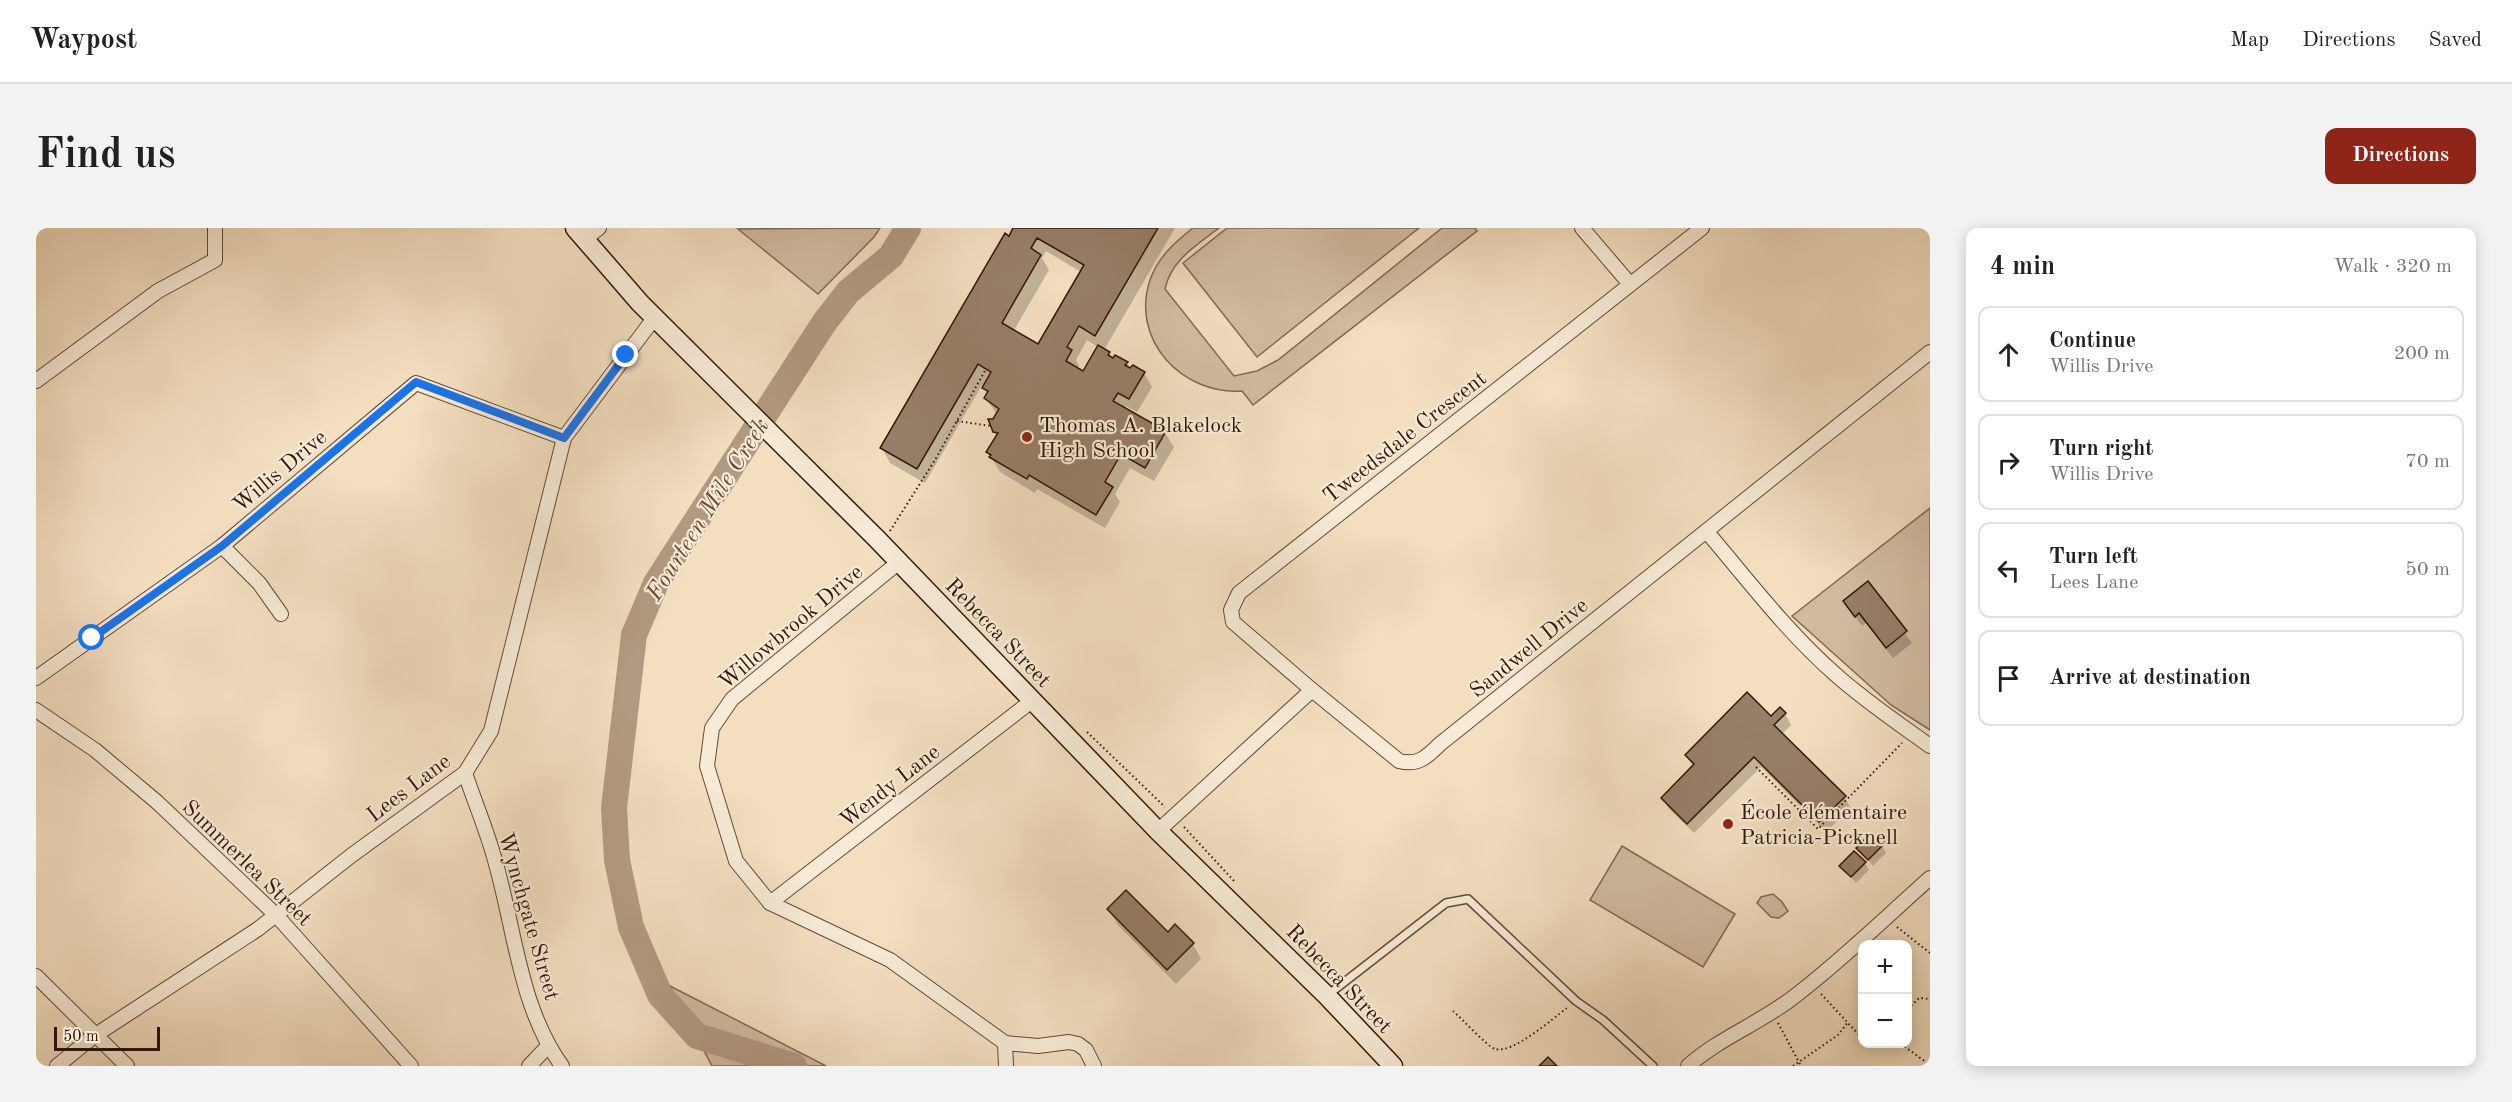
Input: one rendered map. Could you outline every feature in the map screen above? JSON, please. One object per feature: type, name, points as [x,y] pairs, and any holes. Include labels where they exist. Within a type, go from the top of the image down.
[{"type":"main road","name":"Rebecca Street","points":[[586,232],[640,303],[782,443],[1158,831],[1327,996],[1392,1066]]},
{"type":"street","points":[[36,381],[158,291],[215,260],[215,228]]},
{"type":"street","points":[[1582,228],[1629,284]]},
{"type":"street","name":"Tweedsdale Crescent","points":[[1312,690],[1233,622],[1231,609],[1239,593],[1702,228]]},
{"type":"street","name":"Lees Lane","points":[[57,1066],[94,1036],[258,929],[352,855],[465,773],[491,731],[564,438],[655,317]]},
{"type":"street","name":"Sandwell Drive","points":[[1312,690],[1399,761],[1411,764],[1426,758],[1440,744],[1930,352]]},
{"type":"street","name":"Willis Drive","points":[[36,678],[222,546],[416,382],[564,438]]},
{"type":"street","points":[[1707,532],[1801,642],[1834,674],[1868,702],[1930,746]]},
{"type":"street","points":[[222,546],[259,583],[281,614]]},
{"type":"street","name":"Willowbrook Drive","points":[[898,562],[732,699],[712,728],[706,766],[736,861],[770,903],[890,960],[1005,1043]]},
{"type":"street","points":[[1158,831],[1312,690]]},
{"type":"street","name":"Wendy Lane","points":[[770,903],[1033,700]]},
{"type":"street","name":"Summerlea Street","points":[[36,710],[95,750],[157,802],[276,915],[411,1066]]},
{"type":"street","name":"Wynchgate Street","points":[[465,773],[496,863],[522,974],[548,1046],[562,1066]]},
{"type":"street","points":[[1688,1066],[1715,1045],[1772,1013],[1811,983],[1930,878]]},
{"type":"street","points":[[36,976],[94,1036],[127,1066]]},
{"type":"street","points":[[1006,1066],[1005,1043],[1038,1046],[1070,1042],[1078,1044],[1092,1059],[1094,1066]]},
{"type":"street","points":[[529,1066],[548,1046]]},
{"type":"lane","points":[[1327,996],[1446,903],[1468,899],[1576,1001],[1603,1020],[1653,1066]]},
{"type":"path","points":[[880,543],[898,521],[986,369]]},
{"type":"path","points":[[957,421],[991,426]]},
{"type":"path","points":[[1756,767],[1818,829],[1910,732]]},
{"type":"path","points":[[1886,917],[1930,953]]},
{"type":"path","points":[[1811,983],[1858,1033]]},
{"type":"path","points":[[1912,1005],[1919,998],[1930,999]]},
{"type":"path","points":[[1453,1011],[1494,1048],[1505,1049],[1517,1045],[1576,1001]]},
{"type":"path","points":[[1772,1013],[1802,1066]]},
{"type":"path","points":[[1793,1066],[1838,1035],[1848,1022]]},
{"type":"path","points":[[1907,1048],[1930,1065]]},
{"type":"shaded area","points":[[880,228],[818,294],[738,229]]},
{"type":"shaded area","points":[[1193,228],[1219,228],[1179,261],[1165,289],[1234,376],[1257,371],[1278,360],[1442,228],[1475,228],[1477,231],[1253,405],[1242,391],[1220,390],[1200,384],[1181,373],[1166,360],[1154,343],[1148,323],[1146,302],[1150,280],[1157,264],[1167,251]]},
{"type":"shaded area","points":[[1227,228],[1419,228],[1257,357],[1183,263]]},
{"type":"shaded area","points":[[1930,508],[1930,730],[1891,705],[1792,616]]},
{"type":"shaded area","points":[[1622,846],[1735,914],[1703,967],[1590,900]]},
{"type":"shaded area","points":[[1773,894],[1788,911],[1779,918],[1771,917],[1757,903],[1761,897]]},
{"type":"shaded area","points":[[670,986],[826,1066],[712,1066]]},
{"type":"building","points":[[1013,228],[1158,228],[1095,336],[1079,326],[1067,347],[1072,350],[1066,361],[1083,371],[1098,345],[1110,352],[1108,355],[1113,358],[1115,355],[1128,362],[1125,365],[1130,368],[1133,365],[1145,372],[1129,399],[1118,393],[1113,401],[1166,431],[1145,468],[1121,454],[1105,482],[1113,487],[1096,515],[1029,475],[1027,479],[989,457],[991,455],[986,452],[998,433],[993,432],[988,419],[993,419],[999,409],[984,398],[988,391],[982,388],[991,372],[978,364],[917,469],[880,448],[1005,233],[1009,236]],"holes":[[[1037,238],[1084,265],[1038,344],[1002,323],[1041,255],[1031,248]]]},
{"type":"building","points":[[1868,581],[1907,631],[1886,648],[1859,613],[1855,617],[1843,601]]},
{"type":"building","points":[[1747,692],[1771,716],[1780,707],[1786,713],[1774,725],[1846,796],[1819,822],[1754,757],[1687,824],[1661,798],[1694,764],[1685,755]]},
{"type":"building","points":[[1871,833],[1883,845],[1868,860],[1856,848]]},
{"type":"building","points":[[1854,851],[1866,862],[1851,877],[1839,866]]},
{"type":"building","points":[[1126,890],[1168,932],[1175,924],[1194,943],[1167,970],[1107,909]]},
{"type":"building","points":[[1548,1057],[1557,1066],[1539,1066]]},
{"type":"waterway","name":"Fourteen Mile Creek","points":[[794,1066],[697,1036],[660,995],[631,927],[617,860],[614,808],[634,635],[656,583],[824,323],[848,292],[891,256],[908,228]]},
{"type":"place","name":"Thomas A. Blakelock High School","points":[[1027,437]]},
{"type":"place","name":"École élémentaire Patricia-Picknell","points":[[1728,824]]},
{"type":"route","points":[[92,638],[222,546],[416,382],[564,438],[626,355]]}]
